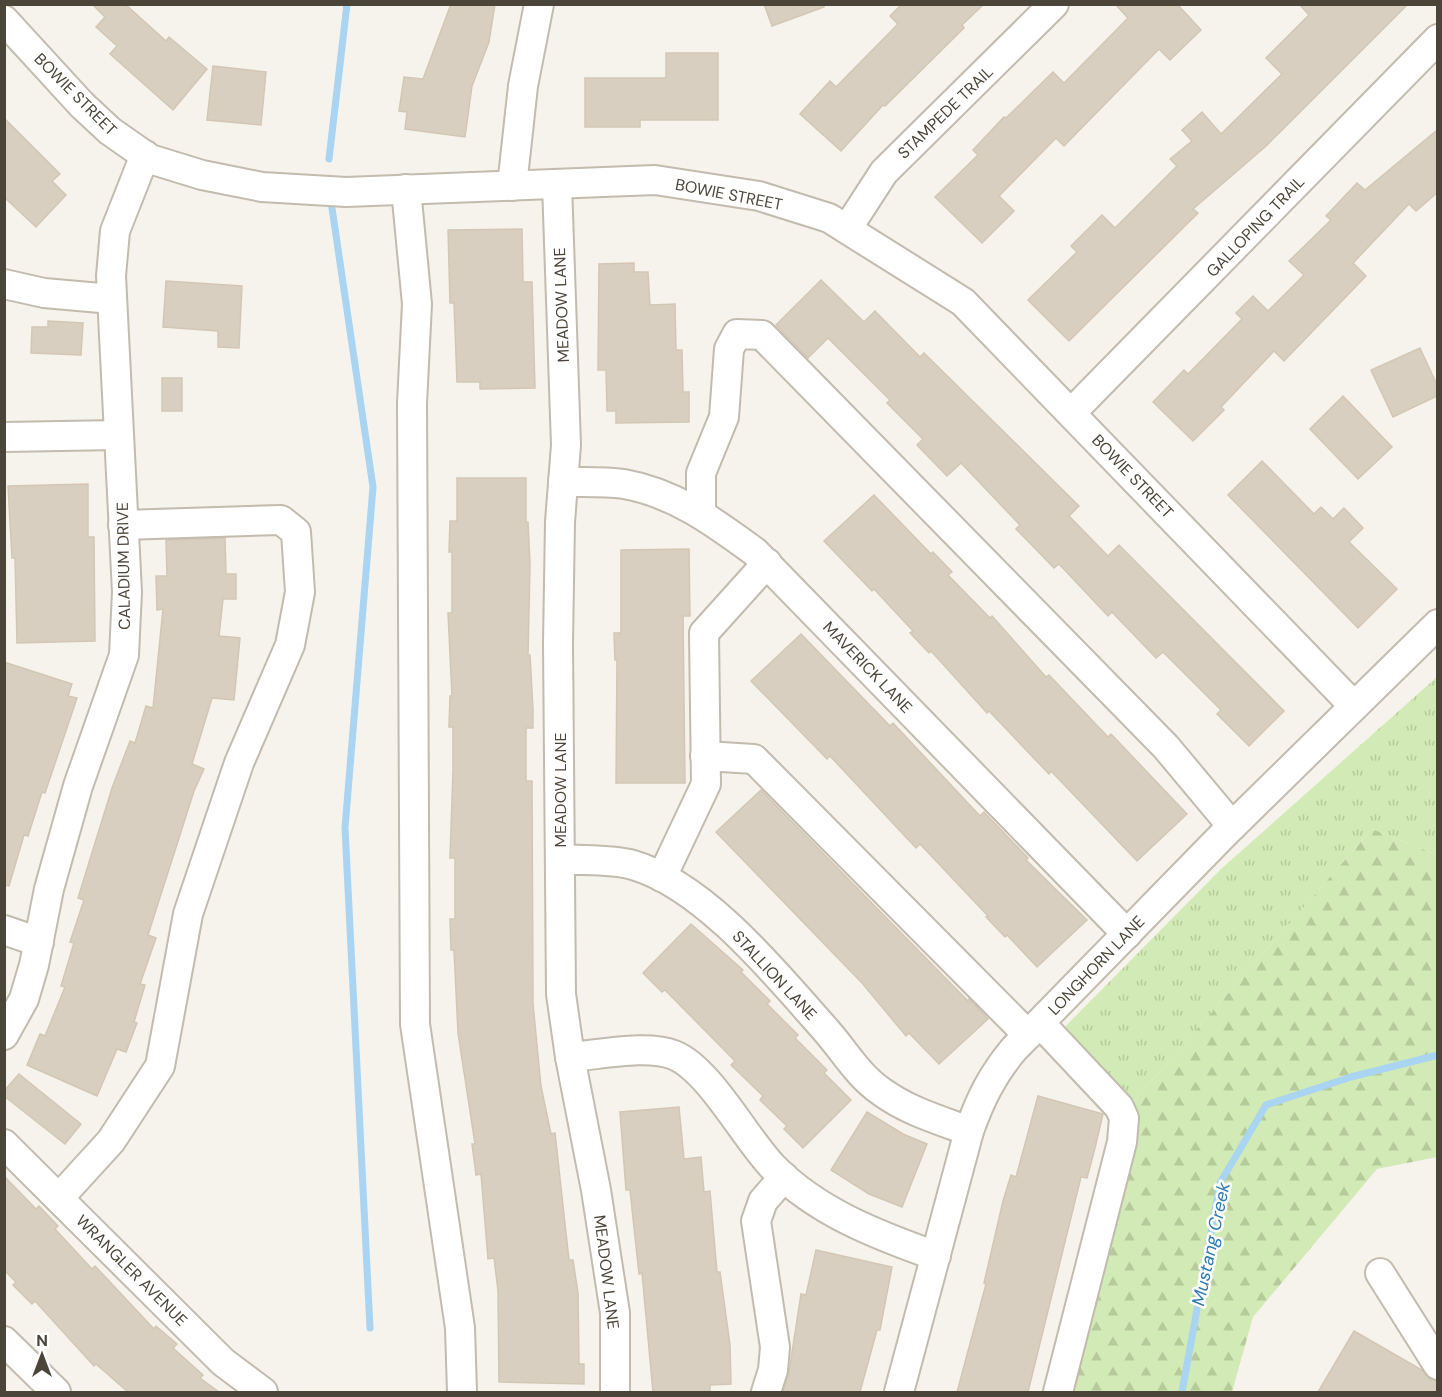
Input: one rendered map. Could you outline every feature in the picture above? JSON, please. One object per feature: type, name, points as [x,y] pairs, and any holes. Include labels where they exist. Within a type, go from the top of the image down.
[{"type":"street","points":[[512,186],[523,86],[539,4]]},
{"type":"street","name":"STAMPEDE TRAIL","points":[[847,229],[884,172],[1054,4]]},
{"type":"street","name":"BOWIE STREET","points":[[4,20],[82,105],[110,131],[145,155],[202,175],[262,187],[346,192],[666,182],[759,196],[829,218],[963,302],[1072,412],[1354,706]]},
{"type":"street","name":"GALLOPING TRAIL","points":[[1072,412],[1437,39]]},
{"type":"street","name":"CALADIUM DRIVE","points":[[4,1035],[24,999],[39,942],[49,889],[78,786],[124,655],[127,592],[112,299],[115,231],[145,155]]},
{"type":"street","name":"MEADOW LANE","points":[[557,184],[566,446],[558,643],[561,994],[615,1312],[615,1392]]},
{"type":"street","points":[[406,189],[417,304],[412,403],[415,1024],[460,1328],[462,1392]]},
{"type":"street","points":[[4,284],[44,293],[112,299]]},
{"type":"street","points":[[701,513],[701,473],[724,417],[729,349],[737,334],[762,335],[1166,747],[1232,826]]},
{"type":"street","points":[[4,437],[118,435]]},
{"type":"street","name":"MAVERICK LANE","points":[[563,482],[623,484],[662,495],[701,513],[755,552],[1126,934]]},
{"type":"street","points":[[59,1198],[111,1141],[160,1066],[188,914],[239,763],[290,645],[300,592],[296,532],[281,520],[123,525]]},
{"type":"street","points":[[662,877],[706,784],[704,633],[767,563]]},
{"type":"street","name":"LONGHORN LANE","points":[[900,1392],[969,1131],[986,1088],[1004,1061],[1232,826],[1437,624]]},
{"type":"street","points":[[705,756],[754,759],[1034,1029],[1109,1095],[1124,1118],[1122,1142],[1058,1392]]},
{"type":"street","name":"STALLION LANE","points":[[560,859],[632,864],[677,883],[731,928],[826,1030],[856,1070],[882,1092],[915,1111],[969,1131]]},
{"type":"street","points":[[4,930],[39,942]]},
{"type":"street","points":[[570,1057],[647,1050],[674,1055],[698,1073],[754,1147],[784,1177],[812,1199],[852,1223],[936,1256]]},
{"type":"street","name":"WRANGLER AVENUE","points":[[4,1144],[223,1362],[263,1392]]},
{"type":"street","points":[[766,1392],[774,1364],[775,1347],[756,1221],[763,1201],[784,1177]]},
{"type":"street","points":[[1380,1273],[1437,1365]]},
{"type":"street","points":[[4,1341],[56,1392]]},
{"type":"green space","points":[[1437,677],[1437,855],[1372,829],[1128,1108],[1050,1042],[1220,870]]},
{"type":"green space","points":[[1372,829],[1437,855],[1437,1157],[1377,1169],[1253,1317],[1232,1392],[1060,1392],[1128,1108]]},
{"type":"building","points":[[92,4],[125,4],[166,41],[169,37],[207,69],[173,110],[110,54],[117,46],[96,27],[105,17]]},
{"type":"building","points":[[451,4],[495,4],[489,42],[472,86],[465,137],[405,129],[407,112],[399,111],[404,77],[423,79]]},
{"type":"building","points":[[764,4],[824,4],[824,7],[772,26]]},
{"type":"building","points":[[902,4],[984,4],[962,25],[964,28],[885,106],[883,105],[841,151],[800,114],[830,81],[836,87],[898,24],[890,16]]},
{"type":"building","points":[[1115,4],[1177,4],[1201,30],[1170,60],[1159,49],[1064,146],[1056,138],[999,196],[1014,211],[982,243],[935,197],[978,155],[973,150],[1004,117],[1006,118],[1053,72],[1064,83],[1128,18]]},
{"type":"building","points":[[1299,4],[1408,4],[1265,147],[1193,209],[1198,213],[1069,341],[1028,300],[1077,252],[1071,246],[1102,215],[1115,228],[1177,166],[1170,159],[1192,141],[1182,130],[1202,112],[1221,134],[1282,74],[1266,58],[1309,15]]},
{"type":"building","points":[[666,53],[718,53],[718,120],[640,120],[640,127],[585,127],[585,78],[666,78]]},
{"type":"building","points":[[213,66],[266,72],[261,125],[207,120]]},
{"type":"building","points":[[4,118],[60,174],[52,181],[66,195],[36,227],[4,197]]},
{"type":"building","points":[[1437,130],[1437,193],[1416,211],[1409,204],[1353,263],[1366,276],[1284,361],[1274,351],[1221,407],[1224,410],[1193,441],[1153,402],[1184,370],[1188,374],[1242,319],[1236,313],[1253,296],[1268,311],[1304,275],[1289,261],[1331,220],[1326,216],[1357,183],[1365,190]]},
{"type":"building","points":[[522,229],[523,282],[532,282],[535,388],[480,389],[480,382],[457,382],[454,303],[450,303],[448,230]]},
{"type":"building","points":[[634,263],[634,272],[648,272],[650,305],[675,304],[676,350],[682,350],[683,392],[689,392],[689,422],[616,423],[616,411],[607,411],[606,370],[598,370],[599,264]]},
{"type":"building","points":[[821,280],[864,322],[875,311],[920,357],[924,353],[1079,506],[1069,516],[1108,556],[1119,545],[1284,711],[1249,746],[1217,714],[1221,710],[1163,652],[1156,658],[1112,612],[1108,616],[1059,564],[1054,568],[1016,529],[1020,525],[961,463],[947,476],[917,445],[923,439],[887,403],[890,400],[828,338],[808,358],[776,325]]},
{"type":"building","points":[[166,281],[242,286],[239,348],[218,347],[218,331],[163,327]]},
{"type":"building","points":[[48,321],[83,323],[81,355],[31,353],[32,327],[48,327]]},
{"type":"building","points":[[1420,348],[1437,385],[1437,396],[1393,417],[1371,370]]},
{"type":"building","points":[[162,378],[182,378],[182,411],[162,411]]},
{"type":"building","points":[[1343,396],[1392,447],[1358,479],[1310,429]]},
{"type":"building","points":[[1262,461],[1314,514],[1321,507],[1333,519],[1344,508],[1363,528],[1349,542],[1397,589],[1358,628],[1228,495]]},
{"type":"building","points":[[457,478],[526,478],[526,522],[528,522],[530,564],[528,655],[530,655],[533,728],[526,728],[526,781],[532,781],[533,1004],[541,1086],[551,1134],[555,1133],[569,1260],[573,1260],[578,1293],[579,1364],[584,1364],[584,1384],[499,1382],[498,1291],[494,1258],[488,1259],[481,1174],[476,1175],[472,1144],[475,1144],[458,1033],[454,950],[451,950],[450,919],[455,919],[455,858],[450,858],[453,727],[449,727],[450,696],[452,696],[448,613],[452,613],[450,521],[457,521]]},
{"type":"building","points":[[88,484],[88,537],[94,537],[95,641],[17,643],[15,558],[12,558],[8,486]]},
{"type":"building","points":[[874,495],[931,554],[933,552],[952,572],[948,575],[990,618],[992,616],[1046,677],[1049,675],[1108,737],[1111,734],[1187,814],[1137,861],[1051,771],[1049,774],[989,711],[987,713],[931,651],[929,653],[910,633],[913,631],[874,589],[872,591],[824,541]]},
{"type":"building","points":[[225,538],[226,574],[236,574],[236,599],[223,599],[219,636],[240,638],[234,700],[212,698],[192,764],[204,769],[194,791],[148,935],[156,938],[140,984],[145,985],[134,1022],[137,1023],[126,1052],[117,1049],[97,1096],[27,1065],[40,1034],[45,1036],[65,987],[61,986],[74,943],[70,942],[84,900],[78,898],[112,788],[130,741],[135,743],[146,706],[153,708],[163,609],[157,610],[156,576],[167,576],[166,540]]},
{"type":"building","points":[[689,549],[690,616],[683,616],[685,783],[616,783],[617,660],[615,660],[614,633],[621,633],[621,550]]},
{"type":"building","points":[[801,634],[890,726],[893,723],[980,816],[984,812],[1028,858],[1026,860],[1087,920],[1037,967],[1007,935],[1005,937],[920,844],[916,848],[830,756],[827,759],[751,681]]},
{"type":"building","points":[[4,662],[72,684],[68,696],[77,698],[45,793],[42,792],[28,836],[24,835],[9,886],[4,885]]},
{"type":"building","points":[[761,790],[988,1019],[939,1064],[909,1033],[906,1036],[862,983],[716,832]]},
{"type":"building","points":[[691,924],[743,970],[741,972],[770,1001],[767,1004],[798,1035],[795,1038],[827,1070],[824,1073],[851,1100],[803,1148],[784,1129],[787,1126],[760,1100],[763,1096],[731,1065],[735,1061],[665,990],[662,992],[643,973]]},
{"type":"building","points":[[19,1074],[81,1124],[65,1144],[4,1096],[4,1091]]},
{"type":"building","points":[[1038,1096],[1103,1114],[1087,1178],[1081,1177],[1028,1392],[957,1392],[986,1284],[984,1283],[1003,1201],[1011,1175],[1016,1177]]},
{"type":"building","points":[[679,1107],[684,1159],[701,1157],[704,1192],[710,1191],[717,1272],[720,1272],[730,1345],[731,1384],[710,1385],[710,1392],[653,1392],[642,1273],[639,1274],[630,1190],[626,1190],[620,1112]]},
{"type":"building","points":[[867,1112],[903,1134],[927,1144],[902,1207],[869,1194],[831,1170]]},
{"type":"building","points":[[4,1176],[36,1209],[39,1206],[58,1226],[55,1229],[92,1269],[95,1266],[154,1329],[156,1326],[177,1344],[173,1348],[203,1375],[200,1378],[219,1392],[128,1392],[96,1364],[94,1366],[35,1301],[32,1304],[13,1285],[16,1282],[4,1270]]},
{"type":"building","points":[[816,1250],[892,1267],[880,1330],[877,1330],[860,1392],[783,1392],[789,1372],[801,1294],[806,1295]]},
{"type":"building","points":[[1354,1331],[1422,1370],[1430,1379],[1437,1381],[1437,1392],[1318,1392]]},
{"type":"waterway","points":[[329,159],[347,4]]},
{"type":"waterway","points":[[332,208],[373,487],[345,828],[370,1328]]},
{"type":"waterway","name":"Mustang Creek","points":[[1182,1392],[1220,1183],[1266,1105],[1351,1077],[1438,1055]]}]
